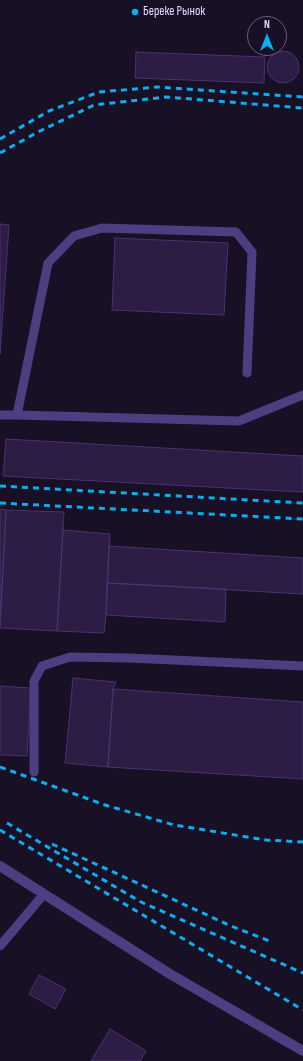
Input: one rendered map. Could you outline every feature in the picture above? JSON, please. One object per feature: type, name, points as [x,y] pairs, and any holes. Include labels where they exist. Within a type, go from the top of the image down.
[{"type":"street","points":[[0,866],[170,974],[303,1051]]},
{"type":"lane","points":[[17,415],[48,263],[74,236],[102,228],[236,232],[252,252],[247,373]]},
{"type":"lane","points":[[0,416],[17,415],[239,421],[303,395]]},
{"type":"lane","points":[[34,772],[34,681],[42,666],[70,657],[130,658],[303,666]]},
{"type":"lane","points":[[0,946],[44,894]]},
{"type":"building","points":[[287,51],[295,55],[299,64],[299,70],[295,79],[286,83],[280,83],[271,79],[267,70],[267,64],[270,56],[287,56]]},
{"type":"building","points":[[136,52],[265,57],[264,83],[135,78]]},
{"type":"building","points":[[0,224],[9,225],[0,354]]},
{"type":"building","points":[[115,238],[228,243],[224,315],[112,310]]},
{"type":"building","points":[[6,439],[303,456],[303,492],[3,476]]},
{"type":"building","points":[[0,509],[6,510],[0,626]]},
{"type":"building","points":[[6,510],[64,512],[57,631],[0,628]]},
{"type":"building","points":[[63,530],[110,534],[104,633],[57,631]]},
{"type":"building","points":[[109,546],[303,558],[303,594],[107,583]]},
{"type":"building","points":[[107,583],[226,589],[225,622],[106,615]]},
{"type":"building","points":[[73,678],[116,682],[113,689],[108,767],[65,763]]},
{"type":"building","points":[[0,686],[31,688],[27,756],[0,755]]},
{"type":"building","points":[[113,689],[303,702],[303,779],[108,767]]},
{"type":"building","points":[[39,975],[66,989],[55,1009],[29,994]]},
{"type":"building","points":[[110,1029],[146,1051],[140,1061],[91,1061]]},
{"type":"railway","points":[[0,139],[49,111],[99,92],[158,87],[303,97]]},
{"type":"railway","points":[[0,153],[38,132],[94,105],[166,97],[303,108]]},
{"type":"railway","points":[[0,486],[303,503]]},
{"type":"railway","points":[[0,503],[303,519]]},
{"type":"railway","points":[[0,767],[105,805],[174,825],[266,840],[303,842]]},
{"type":"railway","points":[[7,823],[141,902],[303,973]]},
{"type":"railway","points":[[0,830],[303,1010]]},
{"type":"railway","points":[[52,844],[231,926],[272,942]]},
{"type":"place","name":"Береке Рынок","points":[[135,12]]}]
